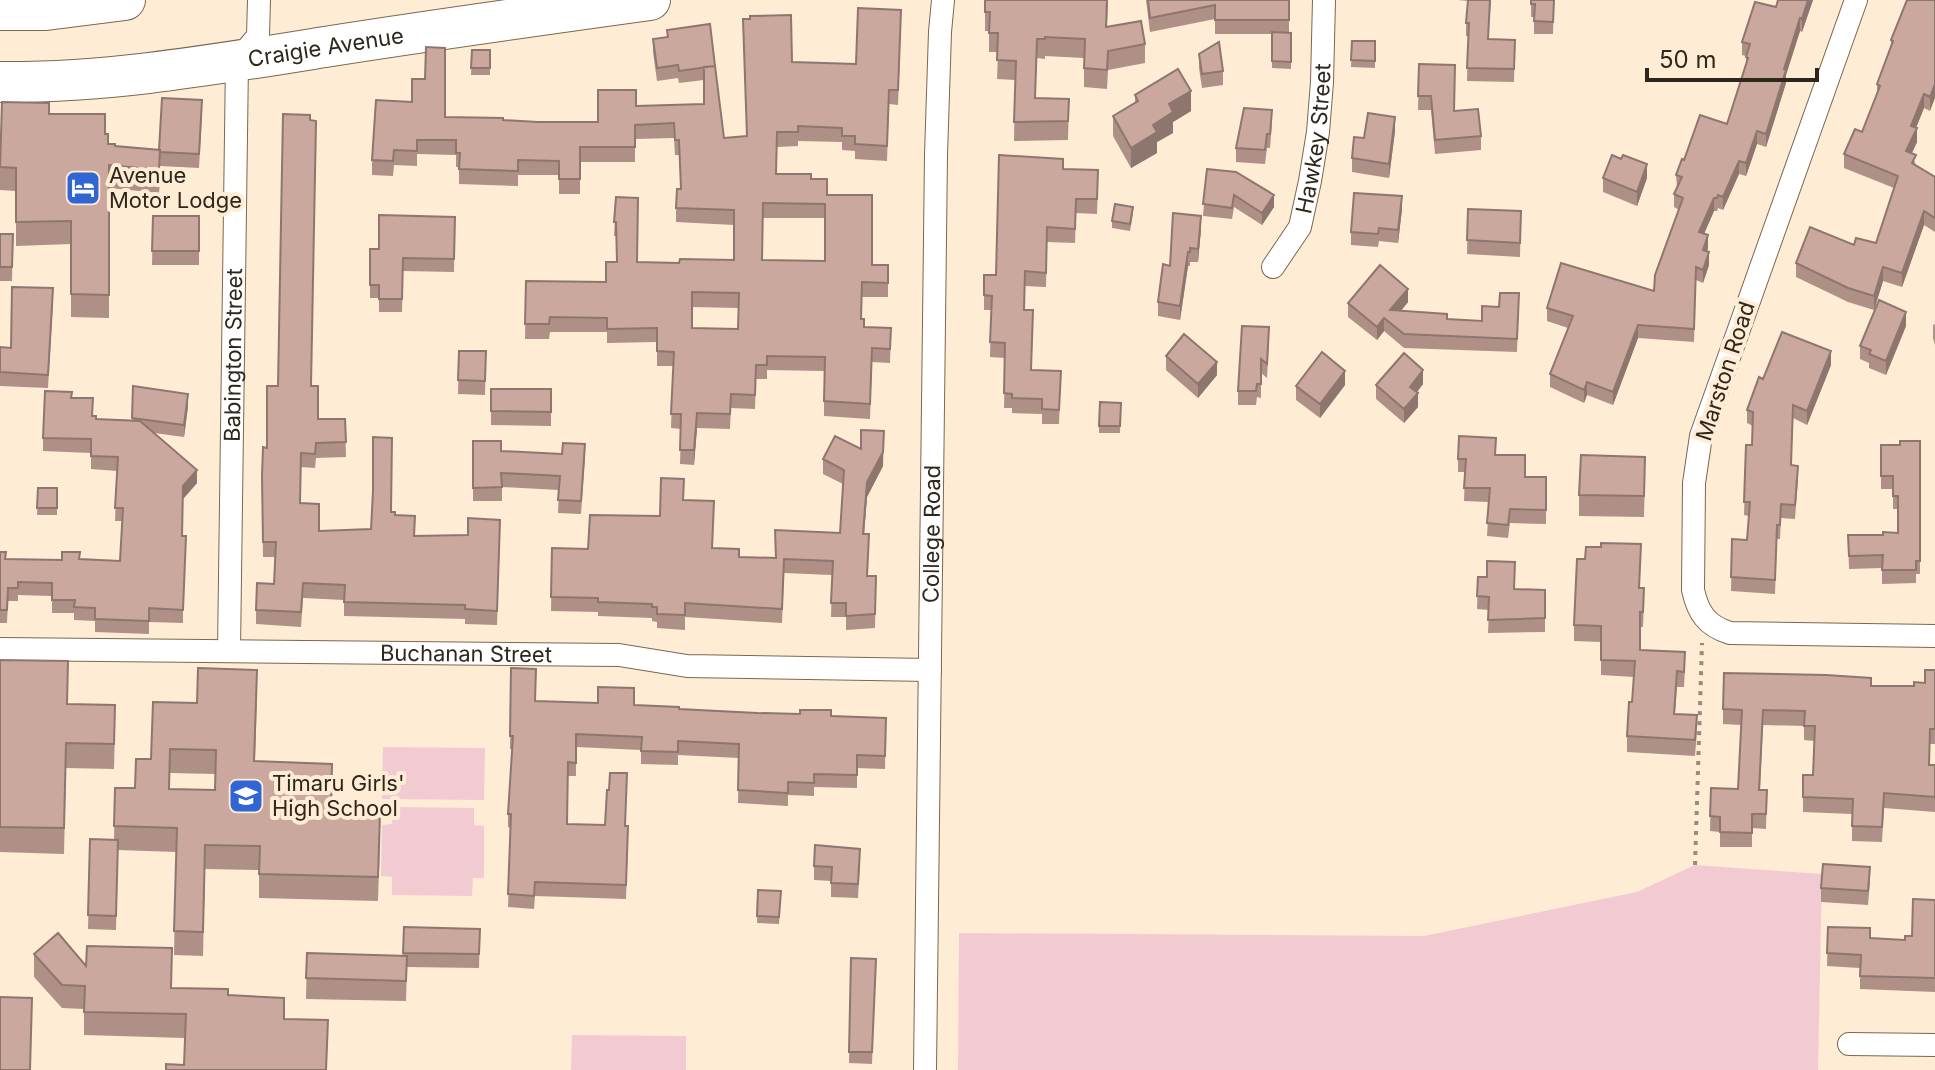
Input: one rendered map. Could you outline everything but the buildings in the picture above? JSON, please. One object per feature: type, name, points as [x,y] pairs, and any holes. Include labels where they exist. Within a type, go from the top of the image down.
[{"type":"highway","points":[[0,10],[46,10],[125,0]]},
{"type":"highway","name":"Craigie Avenue","points":[[0,82],[88,80],[650,0]]},
{"type":"street","points":[[237,61],[258,36],[259,0]]},
{"type":"street","name":"College Road","points":[[925,1070],[936,155],[943,0]]},
{"type":"street","name":"Hawkey Street","points":[[1273,267],[1300,227],[1310,181],[1318,132],[1324,0]]},
{"type":"street","name":"Marston Road","points":[[1703,617],[1693,590],[1694,483],[1701,436],[1856,0]]},
{"type":"street","name":"Babington Street","points":[[229,651],[237,61]]},
{"type":"street","points":[[1703,617],[1718,630],[1730,633],[1935,636]]},
{"type":"street","name":"Buchanan Street","points":[[0,649],[619,655],[687,666],[930,670]]},
{"type":"street","points":[[1849,1044],[1935,1045]]},
{"type":"path","points":[[1695,865],[1703,617]]},
{"type":"shaded area","points":[[383,747],[485,748],[484,800],[382,799]]},
{"type":"shaded area","points":[[393,807],[474,808],[474,825],[484,826],[484,878],[473,878],[472,896],[392,895],[392,877],[381,876],[382,825],[392,824]]},
{"type":"shaded area","points":[[1695,865],[1822,874],[1818,1070],[958,1070],[959,933],[1424,936],[1637,892]]},
{"type":"shaded area","points":[[572,1035],[686,1036],[686,1070],[571,1070]]},
{"type":"place","name":"Avenue Motor Lodge","points":[[83,188]]},
{"type":"place","name":"Timaru Girls' High School","points":[[246,796]]}]
